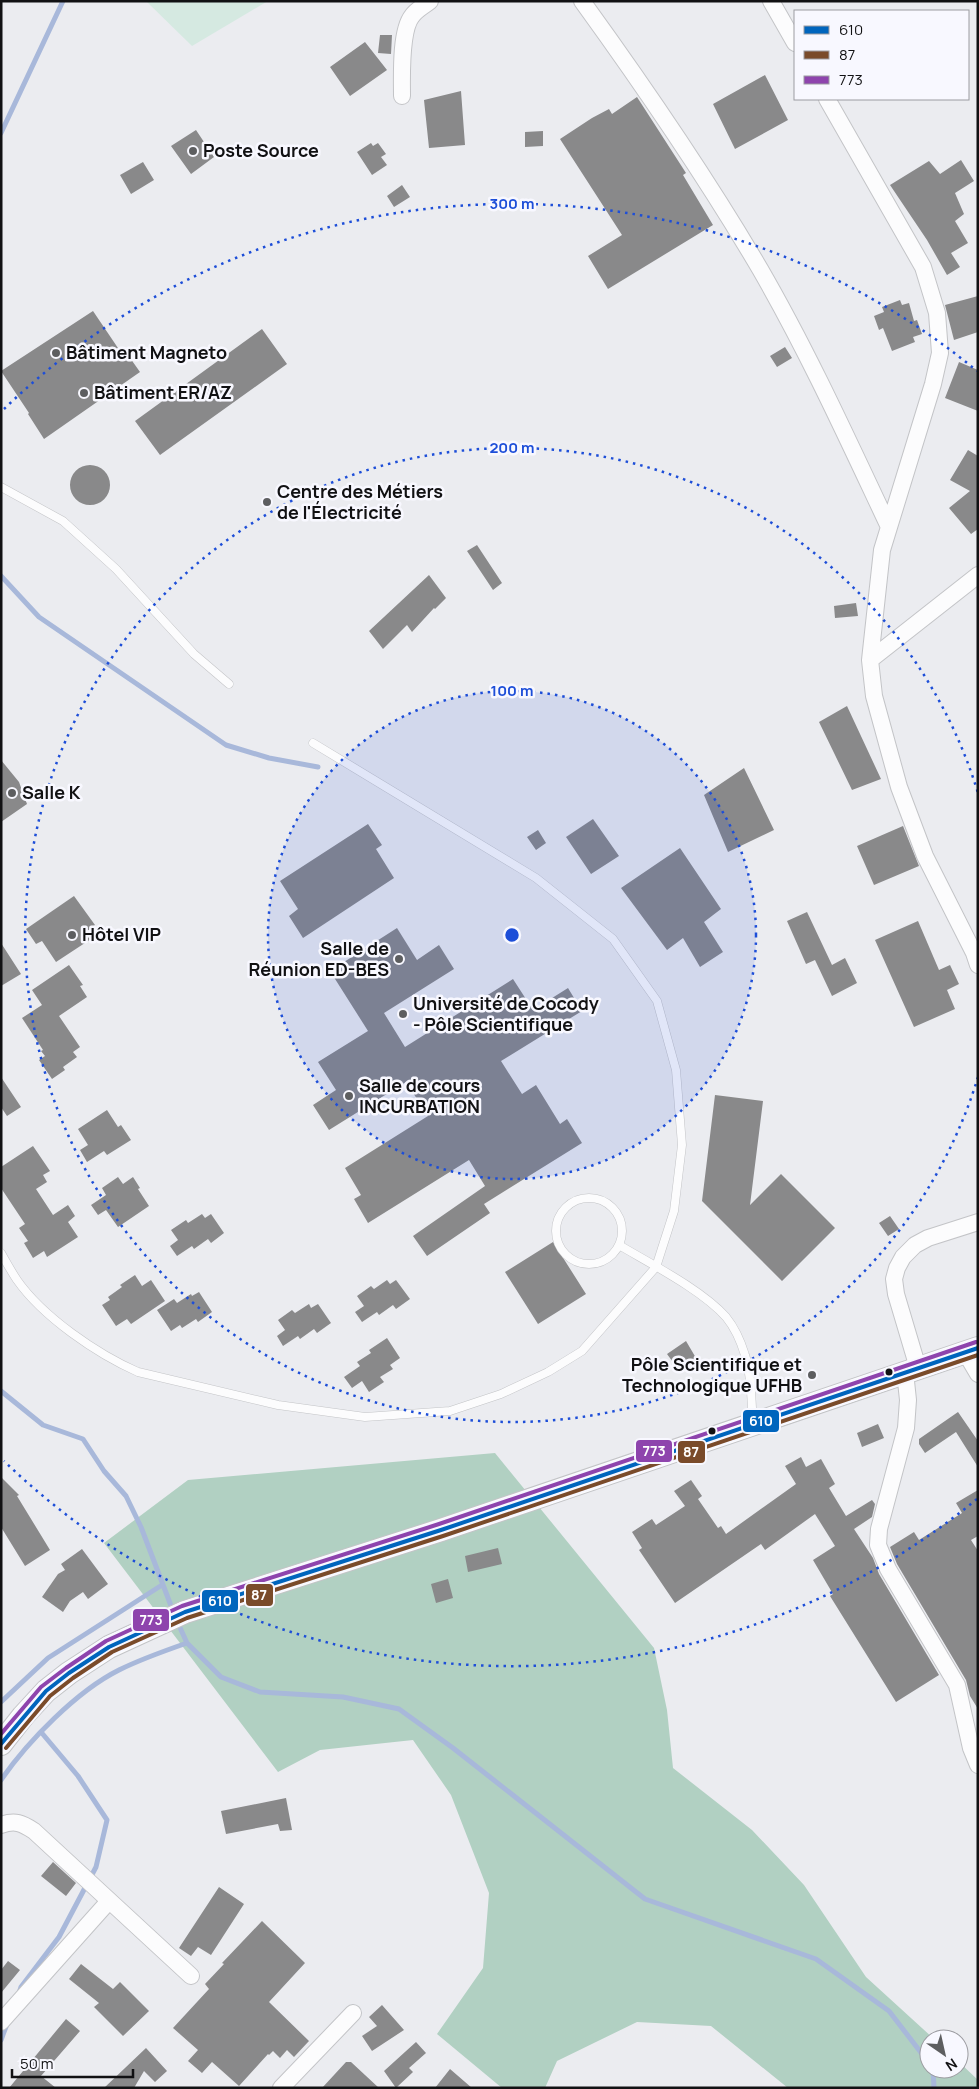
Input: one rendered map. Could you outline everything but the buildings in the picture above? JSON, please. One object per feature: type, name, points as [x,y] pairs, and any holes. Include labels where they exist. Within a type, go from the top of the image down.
[{"type":"main road","points":[[1,1744],[22,1716],[46,1692],[69,1673],[109,1647],[185,1612],[441,1530],[971,1350]]},
{"type":"street","points":[[402,96],[402,58],[408,21],[417,10],[430,1]]},
{"type":"street","points":[[582,1],[653,99],[760,270],[825,392],[889,527]]},
{"type":"street","points":[[771,1],[794,41]]},
{"type":"street","points":[[828,100],[923,267],[938,313],[940,353],[933,384],[882,550],[870,660],[874,696],[899,787],[926,856],[978,964]]},
{"type":"street","points":[[870,660],[978,575]]},
{"type":"street","points":[[978,1222],[928,1238],[915,1245],[903,1258],[894,1279],[911,1370],[906,1428],[879,1530],[878,1545],[888,1569],[957,1685],[971,1748],[978,1765]]},
{"type":"street","points":[[971,1350],[978,1374]]},
{"type":"street","points":[[1,1825],[9,1822],[21,1823],[34,1831],[191,1976]]},
{"type":"street","points":[[1,2022],[109,1901]]},
{"type":"street","points":[[281,2088],[353,2013]]},
{"type":"lane","points":[[1,487],[62,521],[116,569],[194,654],[229,684]]},
{"type":"lane","points":[[1,1253],[17,1280],[47,1313],[99,1352],[138,1372],[278,1405],[365,1417],[450,1411],[501,1394],[548,1372],[582,1351],[656,1267],[674,1211],[682,1144],[676,1070],[658,1001],[613,939],[536,878],[313,743]]},
{"type":"lane","points":[[587,1198],[604,1201],[611,1206],[620,1220],[622,1237],[619,1245],[614,1252],[600,1261],[583,1263],[575,1260],[568,1256],[558,1242],[557,1233],[560,1216],[564,1210],[578,1200],[587,1198]]},
{"type":"lane","points":[[619,1245],[711,1302],[728,1318],[735,1330],[748,1364],[753,1425]]},
{"type":"green space","points":[[146,1],[268,1],[192,46]]},
{"type":"green space","points":[[495,1453],[654,1648],[667,1710],[673,1768],[752,1830],[804,1885],[866,1977],[923,2029],[919,2029],[919,2079],[969,2079],[969,2071],[978,2080],[978,2088],[788,2088],[711,2026],[637,2022],[557,2061],[545,2088],[502,2088],[437,2034],[483,1968],[489,1893],[451,1795],[413,1740],[320,1750],[278,1772],[104,1543],[188,1480]]},
{"type":"waterway","points":[[1,133],[63,1]]},
{"type":"waterway","points":[[1,576],[39,617],[226,745],[269,758],[318,767]]},
{"type":"waterway","points":[[1,1391],[43,1425],[83,1439],[104,1471],[126,1496],[141,1527],[173,1611]]},
{"type":"waterway","points":[[1,1702],[48,1658],[162,1585]]},
{"type":"waterway","points":[[177,1621],[187,1643],[221,1677],[260,1692],[343,1697],[399,1709],[453,1748],[645,1899],[816,1959],[889,2011],[919,2050]]},
{"type":"waterway","points":[[1,1780],[25,1749],[54,1718],[103,1679],[127,1666],[187,1643]]},
{"type":"waterway","points":[[19,1993],[21,1987],[59,1937],[96,1867],[107,1820],[78,1776],[41,1732]]},
{"type":"waterway","points":[[1,2040],[7,2024]]},
{"type":"waterway","points":[[934,2079],[934,2088]]},
{"type":"transit line","name":"773","points":[[1,1734],[41,1687],[66,1668],[106,1641],[182,1606],[439,1524],[976,1342]]},
{"type":"transit line","name":"610","points":[[1,1744],[46,1691],[69,1673],[109,1647],[185,1612],[441,1530],[978,1348]]},
{"type":"transit line","name":"87","points":[[6,1748],[50,1696],[73,1678],[112,1652],[187,1618],[443,1536],[978,1355]]},
{"type":"place","name":"Poste Source","points":[[193,151]]},
{"type":"place","name":"Bâtiment Magneto","points":[[56,353]]},
{"type":"place","name":"Bâtiment ER/AZ","points":[[84,393]]},
{"type":"place","name":"Centre des Métiers de l'Électricité","points":[[267,502]]},
{"type":"place","name":"Salle K","points":[[12,793]]},
{"type":"place","name":"Hôtel VIP","points":[[72,935]]},
{"type":"place","name":"Salle de Réunion ED-BES","points":[[399,959]]},
{"type":"place","name":"Université de Cocody - Pôle Scientifique","points":[[403,1014]]},
{"type":"place","name":"Salle de cours INCURBATION","points":[[349,1096]]},
{"type":"place","name":"Pôle Scientifique et Technologique UFHB","points":[[812,1375]]}]
